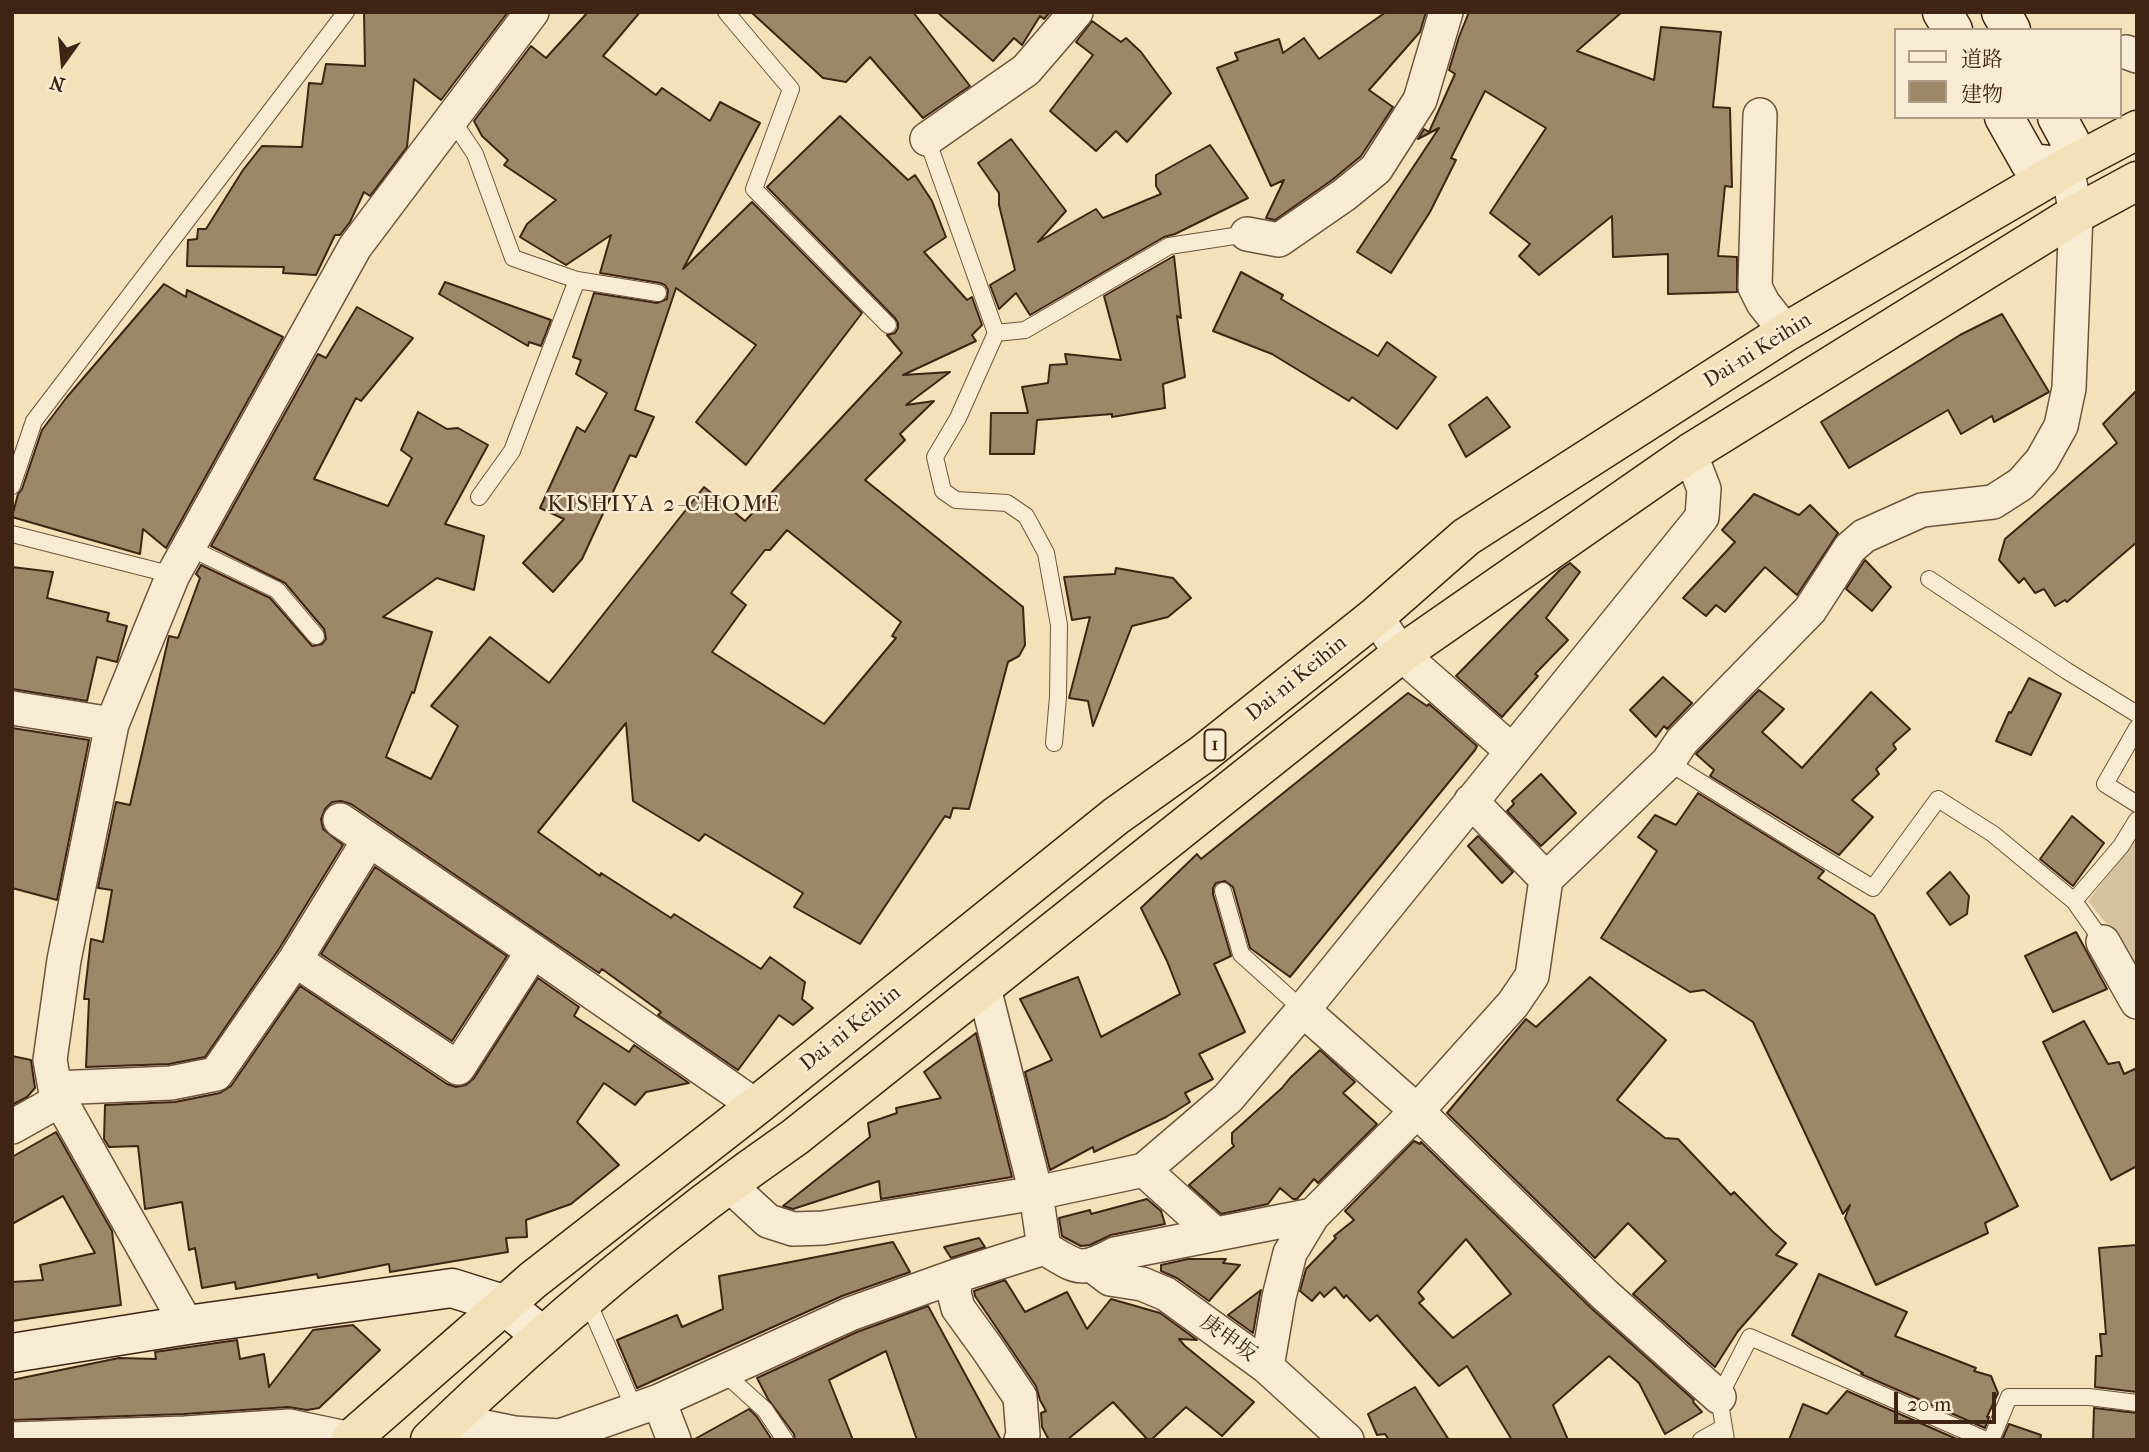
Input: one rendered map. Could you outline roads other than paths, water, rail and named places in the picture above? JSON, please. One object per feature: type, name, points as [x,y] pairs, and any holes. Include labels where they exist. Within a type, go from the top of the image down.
[{"type":"highway","name":"Dai-ni Keihin","points":[[350,1439],[503,1304],[756,1106],[1116,816],[1203,754],[1376,616],[1466,537],[1786,332],[2067,167],[2137,130]]},
{"type":"highway","name":"1","points":[[440,1430],[541,1335],[586,1297],[728,1184],[795,1137],[984,988],[1401,654],[1690,453],[2076,214],[2137,181]]},
{"type":"street","points":[[187,1325],[57,1094],[50,1060],[64,960],[112,724],[181,561],[355,247],[533,12]]},
{"type":"street","points":[[927,139],[1026,70],[1076,12]]},
{"type":"street","points":[[1247,234],[1279,240],[1376,169],[1420,100],[1446,12]]},
{"type":"street","points":[[1942,12],[1952,28]]},
{"type":"street","points":[[2001,12],[2010,28]]},
{"type":"street","points":[[1760,115],[1755,287],[1763,303],[1786,332]]},
{"type":"street","points":[[2005,119],[2030,163],[2067,167]]},
{"type":"street","points":[[1267,1367],[1279,1297],[1290,1254],[1313,1215],[1417,1111],[1513,1004],[1532,976],[1546,879],[1668,762],[1682,741],[1810,610],[1850,548],[1922,510],[1993,502],[2021,484],[2042,460],[2061,426],[2069,388],[2076,214],[2067,167],[2070,141],[2058,119]]},
{"type":"street","points":[[728,1184],[768,1221],[793,1229],[822,1228],[1035,1193],[1144,1170],[1228,1098],[1303,1010],[1702,517],[1704,489],[1690,453]]},
{"type":"street","points":[[1376,616],[1401,654],[1512,751]]},
{"type":"street","points":[[12,708],[112,724]]},
{"type":"street","points":[[1471,801],[1546,879]]},
{"type":"street","points":[[340,820],[756,1106]]},
{"type":"street","points":[[12,1127],[57,1094],[171,1083],[216,1074],[295,960],[369,840]]},
{"type":"street","points":[[2103,942],[2137,1002]]},
{"type":"street","points":[[295,960],[458,1068],[533,951]]},
{"type":"street","points":[[440,1430],[516,1436],[560,1436],[647,1406],[850,1314],[1044,1248],[1035,1193],[984,988]]},
{"type":"street","points":[[1303,1010],[1417,1111],[1604,1294],[1723,1421]]},
{"type":"street","points":[[1144,1170],[1215,1234]]},
{"type":"street","points":[[1093,1266],[1115,1254],[1313,1215]]},
{"type":"street","name":"庚申坂","points":[[1044,1248],[1075,1266],[1093,1266],[1110,1279],[1142,1284],[1166,1294],[1267,1367],[1347,1440]]},
{"type":"street","points":[[956,1276],[954,1293],[958,1308],[1020,1398],[1023,1435],[1021,1440]]},
{"type":"street","points":[[12,1353],[187,1325],[452,1288],[503,1304],[541,1335]]},
{"type":"street","points":[[647,1406],[674,1440]]},
{"type":"street","points":[[12,1439],[185,1433],[289,1426],[350,1439]]},
{"type":"lane","points":[[12,486],[34,421],[346,12]]},
{"type":"lane","points":[[726,12],[791,89],[754,189],[888,325]]},
{"type":"lane","points":[[451,118],[474,154],[513,258],[577,280],[659,293]]},
{"type":"lane","points":[[927,139],[996,333],[958,418],[935,457],[943,491],[956,500],[1007,503],[1026,516],[1046,554],[1059,625],[1054,743]]},
{"type":"lane","points":[[996,333],[1025,330],[1169,246],[1247,234]]},
{"type":"lane","points":[[479,497],[512,451],[577,280]]},
{"type":"lane","points":[[12,534],[181,561],[277,590],[316,636]]},
{"type":"lane","points":[[1929,579],[2137,714]]},
{"type":"lane","points":[[2137,728],[2105,784],[2137,803]]},
{"type":"lane","points":[[1668,762],[1798,844],[1874,888],[1938,799],[1993,834],[2074,901],[2103,942]]},
{"type":"lane","points":[[2074,901],[2121,846],[2137,820]]},
{"type":"lane","points":[[1223,891],[1241,954],[1303,1010]]},
{"type":"lane","points":[[586,1297],[647,1406]]},
{"type":"lane","points":[[1700,1440],[1723,1421],[1750,1337],[1986,1440]]},
{"type":"lane","points":[[722,1371],[765,1410],[786,1440]]},
{"type":"lane","points":[[1991,1440],[2009,1397],[2089,1397],[2137,1403]]},
{"type":"district","name":"KISHIYA 2-CHOME","points":[[664,505]]}]
